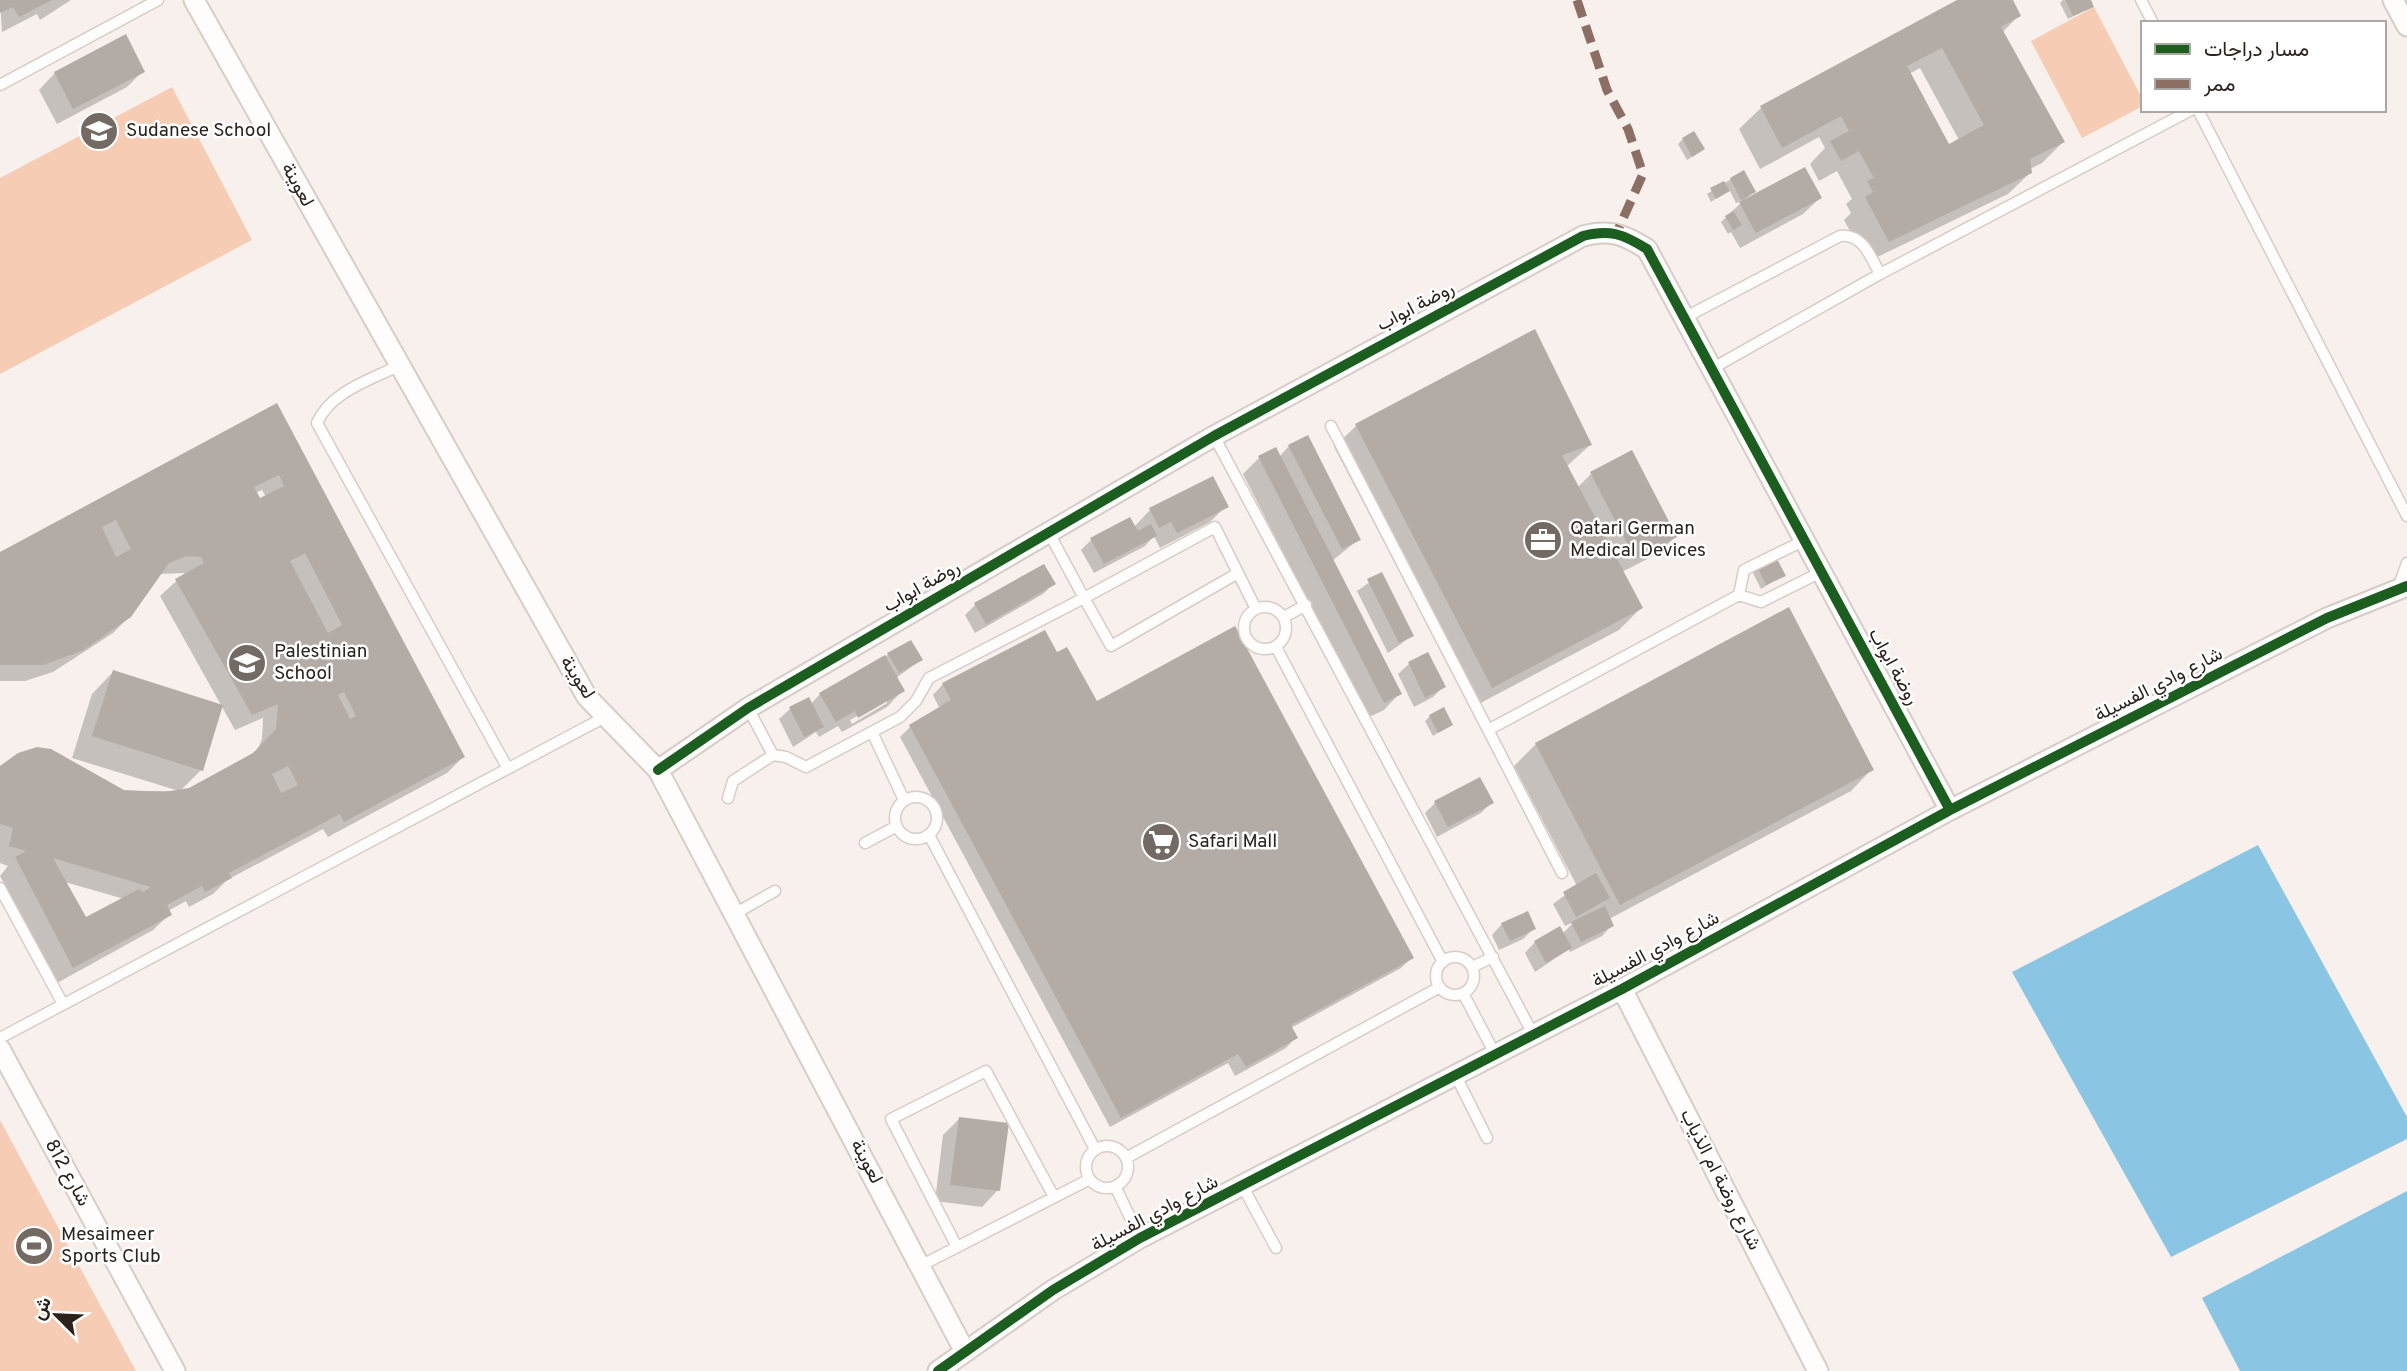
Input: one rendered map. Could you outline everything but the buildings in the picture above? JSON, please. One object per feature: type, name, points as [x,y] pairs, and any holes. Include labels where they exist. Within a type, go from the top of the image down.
[{"type":"street","name":"لعوينة","points":[[194,0],[543,624],[587,697],[658,770],[736,912],[964,1350]]},
{"type":"street","points":[[2393,0],[2407,26]]},
{"type":"street","name":"روضة ابواب","points":[[658,770],[748,708],[1214,436],[1583,236],[1603,231],[1616,232],[1647,249],[1950,810]]},
{"type":"street","name":"شارع وادي الفسيلة","points":[[937,1371],[1053,1290],[1140,1238],[1622,989],[1950,810],[2327,618],[2402,587]]},
{"type":"street","name":"شارع روضة ام الذياب","points":[[1622,989],[1818,1371]]},
{"type":"street","name":"شارع 812","points":[[0,1049],[175,1371]]},
{"type":"lane","points":[[0,85],[158,0]]},
{"type":"lane","points":[[2141,0],[2152,21]]},
{"type":"lane","points":[[1713,368],[1880,274],[2187,112]]},
{"type":"lane","points":[[2199,112],[2406,517]]},
{"type":"lane","points":[[1684,317],[1840,236],[1851,236],[1860,241],[1880,274]]},
{"type":"lane","points":[[398,366],[341,395],[322,410],[317,423],[507,767]]},
{"type":"lane","points":[[1331,426],[1562,873]]},
{"type":"lane","points":[[1214,436],[1533,1034]]},
{"type":"lane","points":[[728,798],[733,780],[773,755],[786,757],[806,767],[872,733],[900,718],[916,701],[929,678],[1214,527],[1256,609]]},
{"type":"lane","points":[[1049,533],[1111,646],[1238,573]]},
{"type":"lane","points":[[1739,595],[1744,570],[1805,540]]},
{"type":"lane","points":[[2402,587],[2407,563]]},
{"type":"lane","points":[[1488,730],[1739,595],[1761,602],[1821,572]]},
{"type":"lane","points":[[1284,617],[1306,605]]},
{"type":"lane","points":[[1270,607],[1284,617],[1287,629],[1276,646],[1259,649],[1246,637],[1246,619],[1256,609],[1270,607]]},
{"type":"lane","points":[[1276,646],[1443,962]]},
{"type":"lane","points":[[748,708],[773,755]]},
{"type":"lane","points":[[0,1038],[607,716]]},
{"type":"lane","points":[[872,733],[904,800]]},
{"type":"lane","points":[[920,797],[933,805],[937,821],[929,835],[913,838],[903,834],[897,826],[896,814],[904,800],[920,797]]},
{"type":"lane","points":[[865,843],[897,826]]},
{"type":"lane","points":[[929,835],[1095,1149]]},
{"type":"lane","points":[[0,888],[64,1004]]},
{"type":"lane","points":[[736,912],[775,891]]},
{"type":"lane","points":[[1472,967],[1493,957]]},
{"type":"lane","points":[[1460,958],[1472,967],[1473,984],[1463,993],[1452,995],[1440,987],[1437,971],[1443,962],[1460,958]]},
{"type":"lane","points":[[1126,1158],[1440,987]]},
{"type":"lane","points":[[1463,993],[1495,1054]]},
{"type":"lane","points":[[957,1247],[891,1119],[986,1071],[1054,1197]]},
{"type":"lane","points":[[1456,1076],[1487,1139]]},
{"type":"lane","points":[[1114,1147],[1126,1158],[1126,1175],[1115,1186],[1101,1187],[1090,1179],[1086,1166],[1095,1149],[1114,1147]]},
{"type":"lane","points":[[920,1266],[1090,1179]]},
{"type":"lane","points":[[1115,1186],[1140,1238]]},
{"type":"lane","points":[[1243,1187],[1276,1248]]},
{"type":"shaded area","points":[[2094,7],[2141,96],[2141,107],[2082,138],[2031,41]]},
{"type":"shaded area","name":"Sudanese School","points":[[172,87],[252,240],[0,374],[0,178]]},
{"type":"shaded area","name":"Mesaimeer Sports Club","points":[[0,1120],[136,1371],[0,1371]]},
{"type":"water","points":[[2258,845],[2407,1117],[2407,1139],[2171,1257],[2012,972]]},
{"type":"water","points":[[2407,1191],[2407,1371],[2240,1371],[2202,1298]]},
{"type":"marked path","points":[[1577,0],[1607,90],[1628,129],[1643,174],[1617,232]]},
{"type":"cycle path","points":[[658,770],[748,708],[1214,436],[1583,236],[1609,233],[1623,236],[1647,249],[1950,810]]},
{"type":"cycle path","points":[[938,1371],[1053,1290],[1140,1238],[1622,989],[1950,810],[2327,618],[2407,586]]},
{"type":"place","name":"Sudanese School","points":[[99,131]]},
{"type":"place","name":"Qatari German Medical Devices","points":[[1543,540]]},
{"type":"place","name":"Palestinian School","points":[[247,663]]},
{"type":"place","name":"Safari Mall","points":[[1161,842]]},
{"type":"place","name":"Mesaimeer Sports Club","points":[[34,1246]]}]
